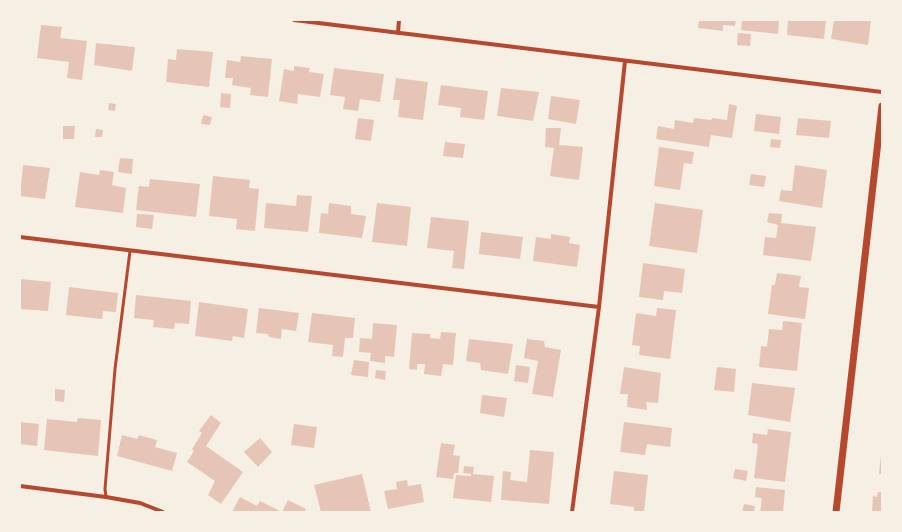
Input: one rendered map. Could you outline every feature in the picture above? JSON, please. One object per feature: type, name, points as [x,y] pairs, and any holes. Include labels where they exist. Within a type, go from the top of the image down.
[{"type":"street","points":[[294,20],[882,92]]},
{"type":"street","points":[[398,33],[399,20]]},
{"type":"street","points":[[572,512],[599,307],[625,61]]},
{"type":"street","points":[[836,512],[882,106]]},
{"type":"street","points":[[20,237],[599,307]]},
{"type":"street","points":[[20,486],[140,503],[163,512]]},
{"type":"lane","points":[[106,497],[105,489],[115,369],[130,251]]},
{"type":"building","points":[[699,20],[736,20],[735,26],[723,25],[723,31],[698,28]]},
{"type":"building","points":[[742,20],[779,20],[778,34],[741,30]]},
{"type":"building","points":[[788,20],[826,20],[824,39],[787,35]]},
{"type":"building","points":[[834,20],[871,20],[868,45],[831,39]]},
{"type":"building","points":[[41,25],[62,27],[60,38],[87,41],[82,80],[67,78],[69,62],[37,58]]},
{"type":"building","points":[[738,33],[751,34],[750,46],[737,45]]},
{"type":"building","points":[[96,43],[135,47],[132,71],[94,65]]},
{"type":"building","points":[[177,49],[213,52],[209,87],[166,82],[168,59],[176,60]]},
{"type":"building","points":[[241,56],[272,59],[268,97],[250,95],[251,88],[232,85],[233,78],[225,78],[227,60],[240,62]]},
{"type":"building","points":[[294,66],[310,68],[309,72],[324,74],[320,97],[298,94],[297,104],[279,101],[284,69],[294,71]]},
{"type":"building","points":[[334,68],[384,74],[380,102],[360,99],[358,111],[343,109],[345,97],[330,95]]},
{"type":"building","points":[[396,78],[428,82],[423,120],[398,117],[400,100],[393,100]]},
{"type":"building","points":[[441,85],[488,91],[484,120],[460,117],[461,108],[438,105]]},
{"type":"building","points":[[501,88],[539,92],[533,121],[497,116]]},
{"type":"building","points":[[221,93],[231,94],[230,108],[220,107]]},
{"type":"building","points":[[551,96],[580,100],[576,124],[548,119]]},
{"type":"building","points":[[109,103],[116,104],[115,111],[108,110]]},
{"type":"building","points":[[729,104],[737,106],[732,138],[711,135],[709,147],[656,139],[658,126],[674,129],[675,120],[693,123],[694,118],[727,120]]},
{"type":"building","points":[[756,114],[781,117],[779,134],[754,131]]},
{"type":"building","points":[[203,115],[212,117],[210,125],[201,124]]},
{"type":"building","points":[[358,118],[374,120],[371,141],[355,139]]},
{"type":"building","points":[[798,118],[831,121],[829,138],[796,135]]},
{"type":"building","points":[[63,126],[75,126],[74,139],[63,139]]},
{"type":"building","points":[[546,128],[561,128],[559,145],[583,147],[579,180],[550,176],[554,148],[545,147]]},
{"type":"building","points":[[96,129],[103,130],[102,137],[95,137]]},
{"type":"building","points":[[771,139],[781,140],[780,148],[770,147]]},
{"type":"building","points":[[445,142],[465,144],[463,158],[443,156]]},
{"type":"building","points":[[659,147],[694,152],[692,164],[684,163],[680,190],[654,186]]},
{"type":"building","points":[[120,158],[133,159],[132,174],[118,172]]},
{"type":"building","points":[[23,165],[50,168],[45,199],[20,196]]},
{"type":"building","points":[[795,165],[827,170],[822,208],[779,201],[781,190],[792,191]]},
{"type":"building","points":[[100,170],[114,172],[112,185],[126,188],[123,213],[75,207],[80,172],[99,175]]},
{"type":"building","points":[[751,174],[766,176],[764,187],[749,185]]},
{"type":"building","points":[[213,176],[250,180],[249,188],[259,189],[255,231],[236,229],[237,219],[209,216]]},
{"type":"building","points":[[150,179],[200,184],[196,217],[136,210],[139,186],[149,187]]},
{"type":"building","points":[[297,195],[312,196],[308,232],[264,228],[266,203],[296,206]]},
{"type":"building","points":[[329,203],[351,206],[351,214],[366,216],[362,238],[319,233],[321,213],[328,214]]},
{"type":"building","points":[[377,203],[411,207],[407,246],[372,242]]},
{"type":"building","points":[[655,203],[703,210],[697,253],[649,246]]},
{"type":"building","points":[[769,213],[782,214],[781,223],[816,227],[811,261],[763,255],[765,237],[776,238],[778,225],[767,222]]},
{"type":"building","points":[[137,214],[154,215],[152,229],[136,227]]},
{"type":"building","points":[[431,217],[469,221],[464,269],[452,268],[454,251],[427,248]]},
{"type":"building","points":[[481,232],[523,237],[520,259],[479,254]]},
{"type":"building","points":[[551,234],[570,237],[569,243],[580,245],[577,267],[533,261],[536,237],[551,239]]},
{"type":"building","points":[[643,263],[685,269],[682,293],[664,291],[663,300],[639,297]]},
{"type":"building","points":[[777,273],[801,276],[799,287],[809,288],[805,319],[768,314],[772,285],[775,285]]},
{"type":"building","points":[[20,279],[51,282],[48,311],[20,309]]},
{"type":"building","points":[[69,287],[118,293],[116,312],[103,311],[102,319],[66,315]]},
{"type":"building","points":[[136,295],[191,301],[189,324],[175,323],[174,329],[153,327],[154,320],[134,318]]},
{"type":"building","points":[[199,302],[248,309],[244,338],[233,336],[232,341],[195,336]]},
{"type":"building","points":[[259,308],[299,313],[296,331],[282,329],[281,339],[269,337],[268,334],[256,333]]},
{"type":"building","points":[[657,308],[676,310],[670,359],[639,355],[640,346],[632,345],[636,313],[656,316]]},
{"type":"building","points":[[312,313],[355,318],[353,338],[345,338],[343,357],[332,356],[333,345],[308,342]]},
{"type":"building","points":[[783,321],[802,323],[797,371],[759,367],[761,346],[767,347],[769,329],[782,330]]},
{"type":"building","points":[[373,323],[397,325],[394,357],[385,356],[385,363],[370,361],[371,353],[359,352],[360,338],[372,339]]},
{"type":"building","points":[[441,332],[456,333],[453,365],[443,364],[441,376],[424,374],[425,364],[417,364],[417,370],[409,369],[412,333],[430,334],[430,338],[440,339]]},
{"type":"building","points":[[469,339],[513,344],[508,374],[481,370],[480,363],[466,361]]},
{"type":"building","points":[[527,339],[544,341],[545,347],[561,350],[553,397],[532,394],[538,361],[524,358]]},
{"type":"building","points":[[354,360],[369,362],[368,377],[351,375]]},
{"type":"building","points":[[516,365],[530,367],[528,383],[514,381]]},
{"type":"building","points":[[624,367],[661,373],[658,403],[646,402],[647,410],[627,407],[628,394],[620,394]]},
{"type":"building","points":[[717,367],[736,369],[734,392],[714,390]]},
{"type":"building","points":[[376,370],[386,371],[385,380],[375,378]]},
{"type":"building","points":[[752,383],[795,388],[790,422],[748,415]]},
{"type":"building","points":[[55,389],[65,390],[64,402],[55,401]]},
{"type":"building","points":[[482,395],[507,398],[504,417],[480,413]]},
{"type":"building","points":[[211,415],[221,423],[206,446],[243,472],[221,504],[208,495],[215,481],[187,462],[194,451],[192,449],[202,433],[199,431]]},
{"type":"building","points":[[78,418],[101,420],[98,456],[44,450],[47,419],[77,422]]},
{"type":"building","points":[[20,422],[39,424],[37,446],[20,444]]},
{"type":"building","points":[[624,422],[672,428],[670,447],[647,444],[645,455],[620,452]]},
{"type":"building","points":[[294,424],[317,427],[314,448],[291,445]]},
{"type":"building","points":[[768,429],[791,432],[785,482],[754,478],[758,444],[752,443],[753,433],[767,435]]},
{"type":"building","points":[[122,435],[137,439],[139,435],[157,440],[155,447],[177,453],[172,471],[117,456]]},
{"type":"building","points":[[260,438],[272,452],[258,467],[244,452]]},
{"type":"building","points":[[441,443],[455,445],[453,455],[460,456],[458,473],[454,473],[453,479],[436,477]]},
{"type":"building","points":[[530,450],[554,452],[549,504],[501,500],[503,471],[511,472],[510,480],[527,482]]},
{"type":"building","points":[[881,455],[882,474],[879,474]]},
{"type":"building","points":[[464,466],[474,467],[473,474],[494,476],[491,502],[453,498],[456,475],[471,476],[471,474],[463,473]]},
{"type":"building","points":[[735,469],[748,471],[746,481],[733,478]]},
{"type":"building","points":[[614,471],[648,475],[644,512],[634,511],[634,507],[610,504]]},
{"type":"building","points":[[362,474],[371,512],[321,512],[314,485]]},
{"type":"building","points":[[407,480],[408,486],[421,484],[424,502],[388,509],[384,491],[397,489],[396,482]]},
{"type":"building","points":[[756,487],[785,490],[783,512],[760,512],[762,498],[755,497]]},
{"type":"building","points":[[878,492],[882,492],[882,512],[872,512],[873,496],[877,497]]},
{"type":"building","points":[[240,497],[257,506],[260,501],[282,512],[232,512]]},
{"type":"building","points":[[288,500],[306,509],[304,512],[282,512]]},
{"type":"building","points":[[744,504],[755,506],[754,512],[742,512]]}]
